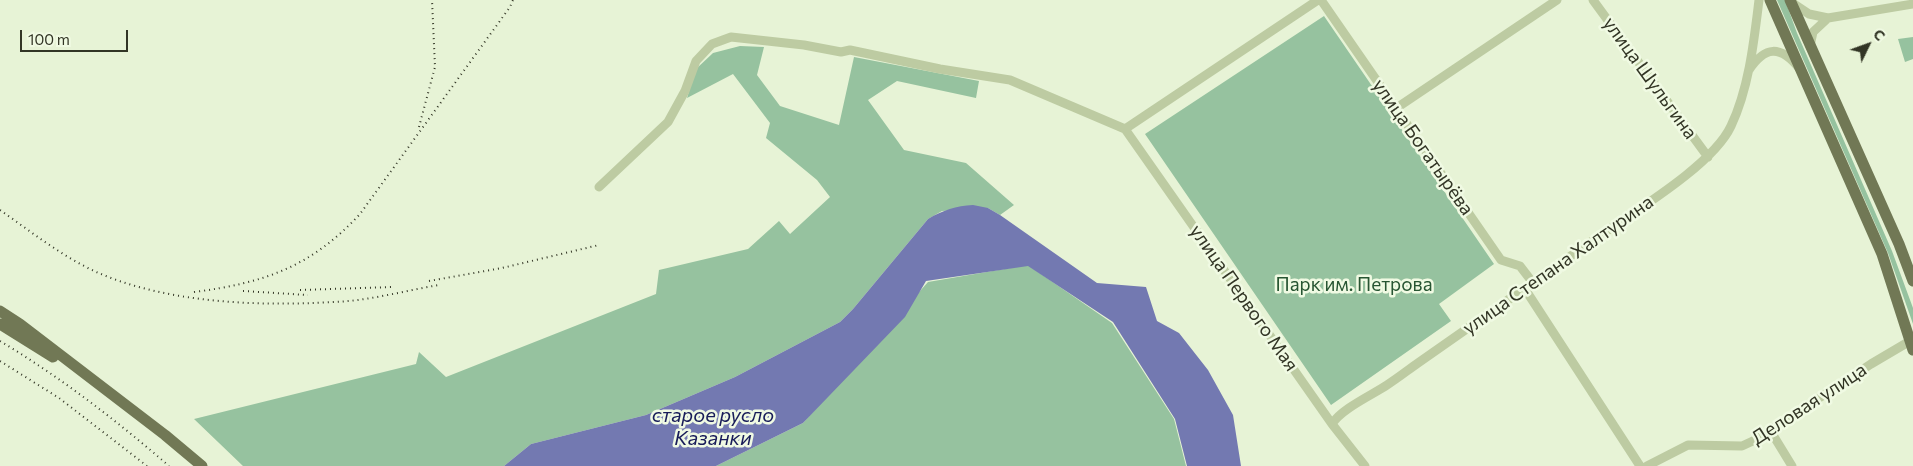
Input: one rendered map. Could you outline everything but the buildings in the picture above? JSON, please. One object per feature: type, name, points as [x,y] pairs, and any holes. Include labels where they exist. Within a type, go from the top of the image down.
[{"type":"main road","points":[[1770,0],[1882,254],[1912,346]]},
{"type":"main road","points":[[1790,1],[1896,238],[1913,281]]},
{"type":"main road","points":[[0,311],[20,324],[114,396],[202,466]]},
{"type":"main road","points":[[0,324],[114,396]]},
{"type":"street","name":"улица Богатырёва","points":[[1125,129],[1320,0],[1501,260],[1520,266],[1529,286],[1640,466]]},
{"type":"street","points":[[1395,108],[1557,0]]},
{"type":"street","name":"улица Шульгина","points":[[1593,0],[1708,157]]},
{"type":"street","name":"улица Степана Халтурина","points":[[1332,424],[1339,416],[1389,384],[1529,286],[1679,180],[1708,157],[1721,142],[1731,126],[1746,75],[1759,0]]},
{"type":"street","points":[[1790,1],[1809,14],[1828,18],[1913,4]]},
{"type":"street","points":[[1810,47],[1813,32],[1828,18]]},
{"type":"street","points":[[599,187],[668,122],[685,91],[696,61],[712,44],[731,37],[841,52],[850,50],[1010,80],[1125,129]]},
{"type":"street","name":"улица Степана Халтурина","points":[[1746,75],[1763,53],[1774,50],[1796,65],[1803,74]]},
{"type":"street","name":"улица Первого Мая","points":[[1125,129],[1332,424],[1365,466]]},
{"type":"street","name":"Деловая улица","points":[[1647,466],[1688,445],[1742,446],[1770,430],[1871,364],[1912,346]]},
{"type":"street","points":[[1770,430],[1792,466]]},
{"type":"green space","points":[[1777,0],[1785,0],[1797,33],[1892,251],[1913,308],[1913,324],[1888,253]]},
{"type":"green space","name":"Парк им. Петрова","points":[[1324,16],[1494,264],[1439,304],[1451,321],[1331,405],[1145,134]]},
{"type":"green space","points":[[1913,37],[1913,59],[1905,62],[1898,39]]},
{"type":"green space","points":[[740,46],[764,47],[757,75],[780,106],[839,125],[854,57],[979,81],[976,98],[897,81],[868,100],[904,150],[966,163],[1014,205],[1000,215],[988,208],[942,211],[928,219],[840,322],[735,377],[646,415],[531,444],[504,466],[243,466],[194,419],[416,364],[419,352],[446,377],[656,294],[659,270],[748,249],[779,221],[790,234],[830,197],[817,180],[766,138],[770,123],[733,74],[687,98],[696,69],[713,53]]},
{"type":"green space","points":[[1028,265],[1112,323],[1174,419],[1186,466],[716,466],[803,423],[928,282]]},
{"type":"water","name":"старое русло Казанки","points":[[973,205],[988,208],[1000,215],[1097,283],[1146,287],[1157,321],[1179,333],[1208,370],[1233,415],[1241,466],[1187,466],[1175,419],[1113,322],[1028,266],[926,281],[905,317],[803,423],[716,466],[504,466],[531,444],[646,415],[735,377],[840,322],[928,219],[950,209]]},
{"type":"railway","points":[[419,127],[435,67],[432,0]]},
{"type":"railway","points":[[194,292],[243,283],[285,270],[304,260],[342,232],[360,214],[510,7],[513,0]]},
{"type":"railway","points":[[0,210],[56,250],[92,270],[121,282],[185,297],[252,303],[318,303],[360,300],[439,285]]},
{"type":"railway","points":[[429,281],[502,268],[599,245]]},
{"type":"railway","points":[[300,290],[393,287]]},
{"type":"railway","points":[[243,291],[308,295]]},
{"type":"railway","points":[[0,341],[44,369],[87,400],[169,466]]},
{"type":"railway","points":[[0,361],[59,398],[147,466]]}]
